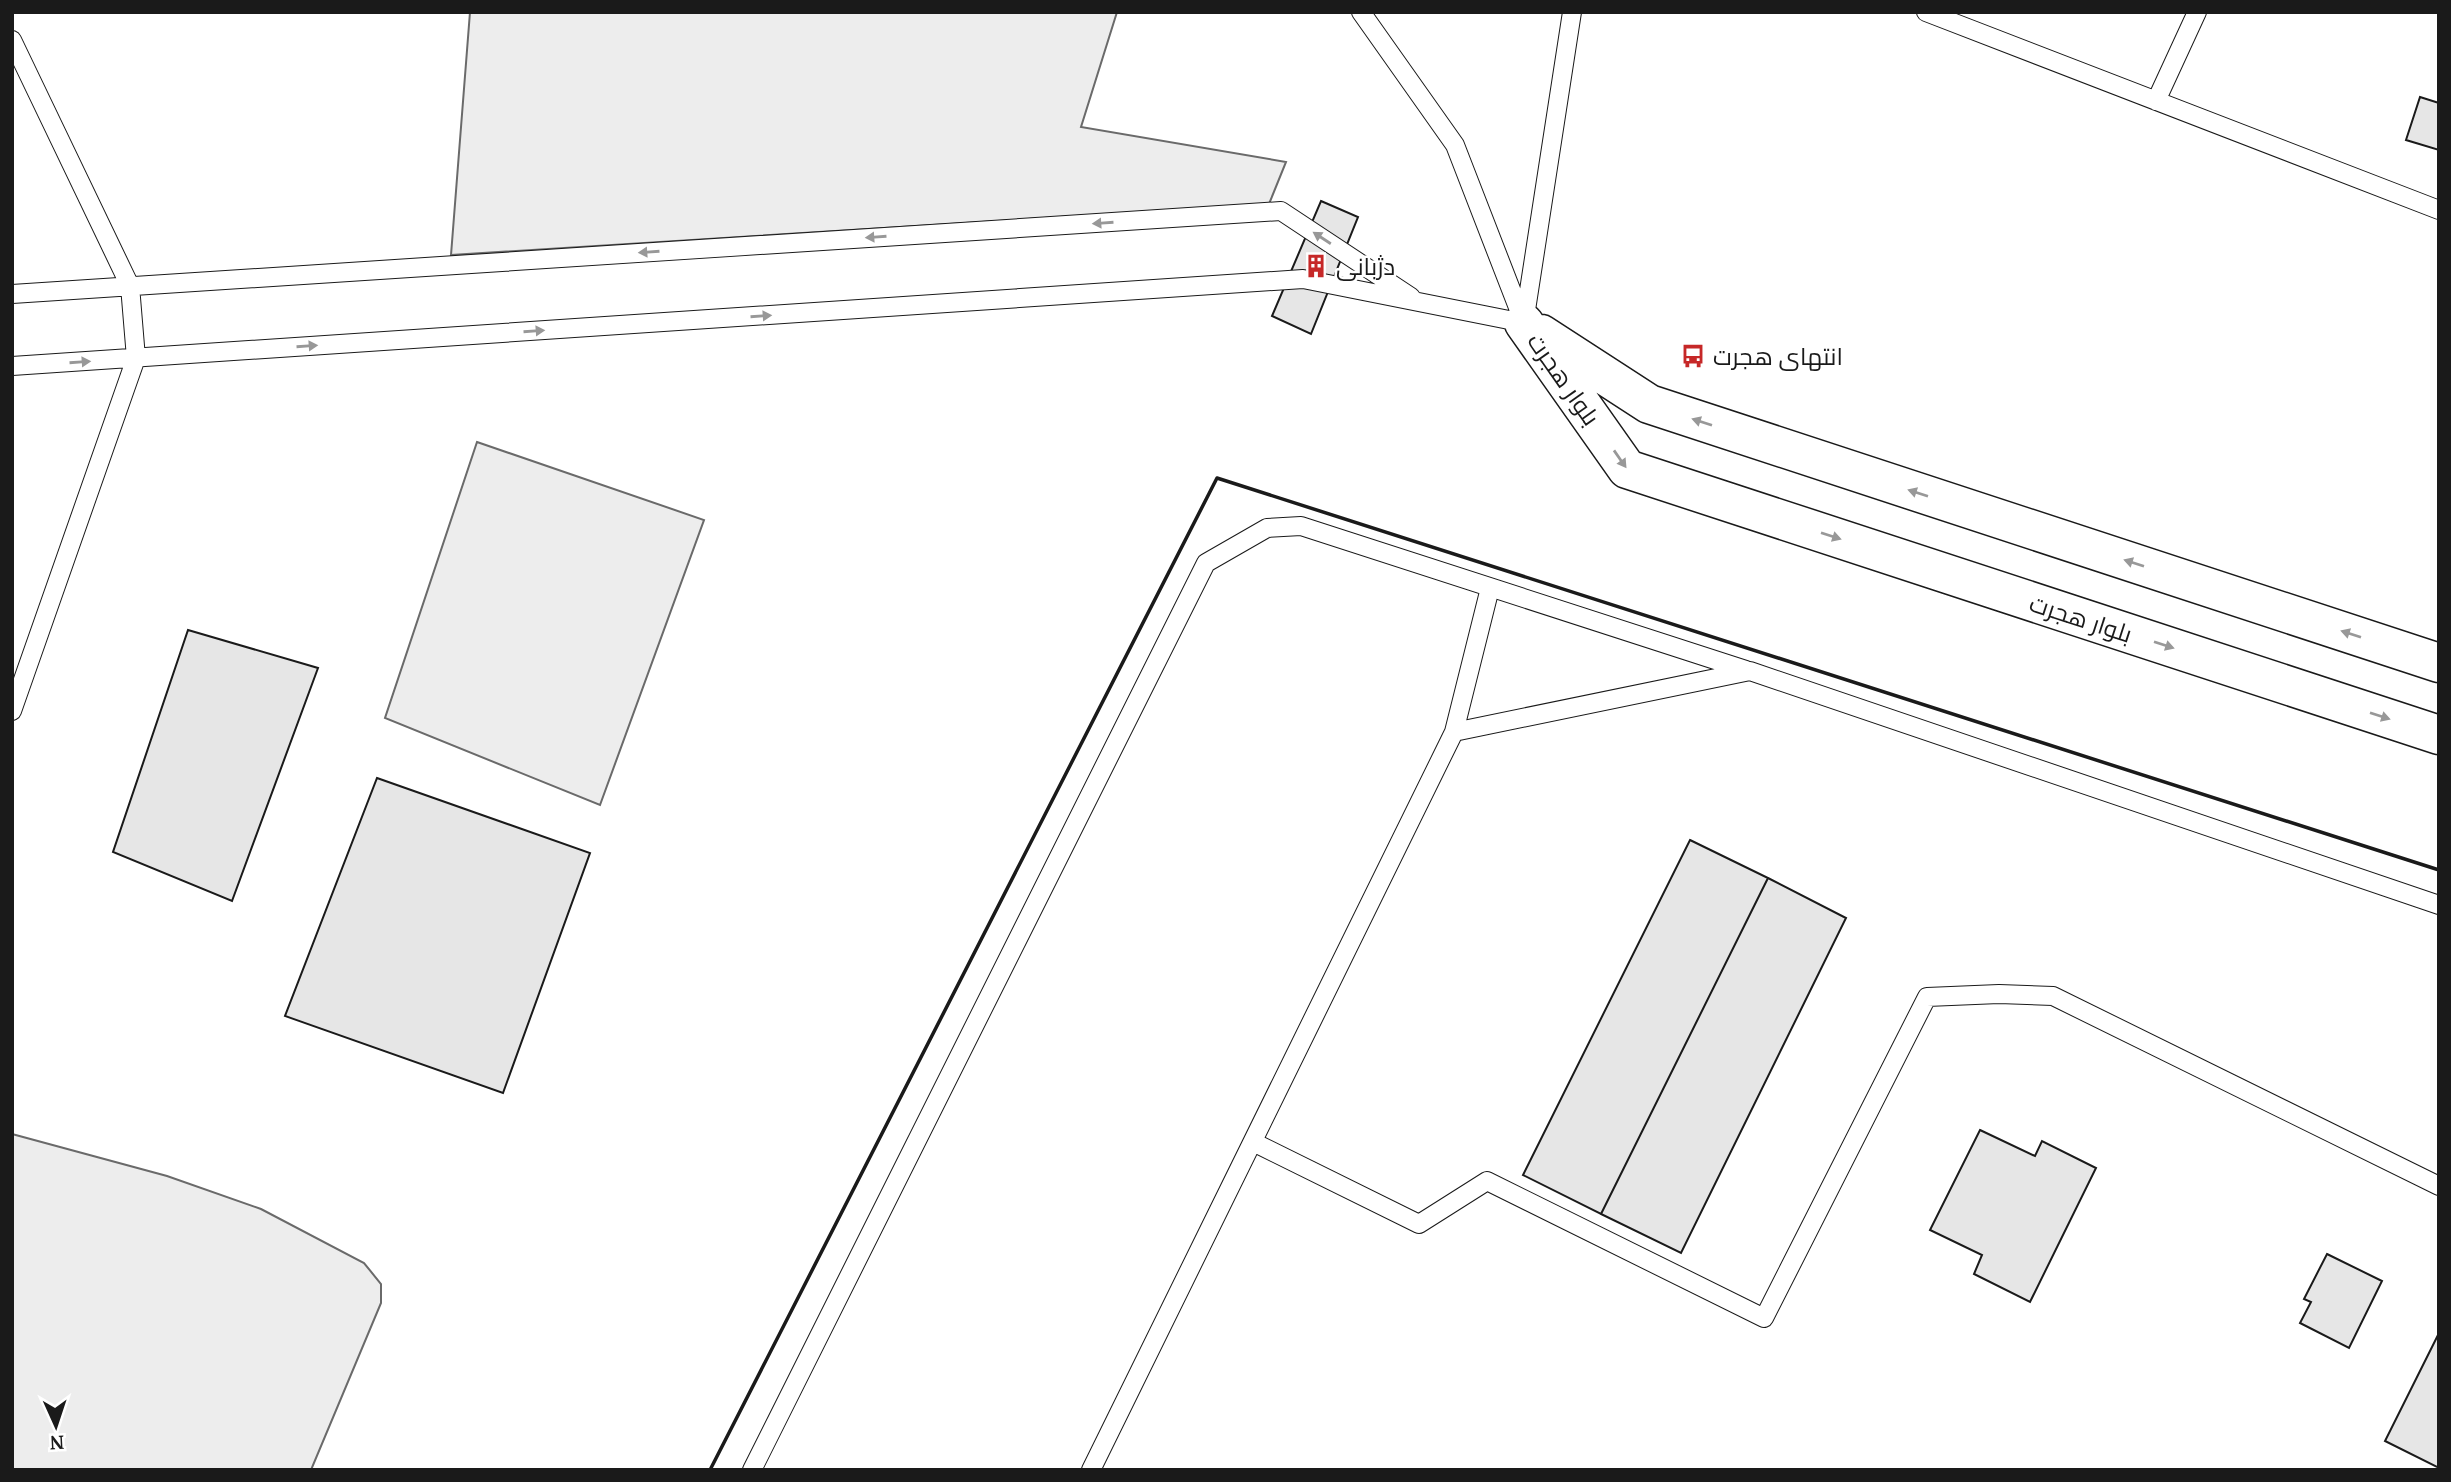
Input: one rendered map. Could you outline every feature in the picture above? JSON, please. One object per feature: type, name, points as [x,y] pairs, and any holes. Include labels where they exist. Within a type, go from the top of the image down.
[{"type":"main road","name":"بلوار هجرت","points":[[1524,323],[1649,404],[2439,663]]},
{"type":"main road","name":"بلوار هجرت","points":[[1524,323],[1627,469],[2439,735]]},
{"type":"lane","points":[[1361,12],[1455,145],[1524,323]]},
{"type":"lane","points":[[1524,323],[1572,12]]},
{"type":"lane","points":[[1926,12],[2439,210]]},
{"type":"lane","points":[[2157,101],[2197,12]]},
{"type":"lane","points":[[12,40],[130,286],[136,358],[12,710]]},
{"type":"lane","points":[[12,294],[1281,211],[1420,302]]},
{"type":"lane","points":[[12,366],[1303,279],[1524,323]]},
{"type":"lane","points":[[752,1470],[1206,563],[1267,528],[1301,526],[1750,671],[2439,905]]},
{"type":"lane","points":[[1091,1470],[1454,732],[1490,588]]},
{"type":"lane","points":[[1454,732],[1750,671]]},
{"type":"lane","points":[[1253,1142],[1419,1224],[1487,1181],[1764,1318],[1927,997],[2053,996],[2439,1186]]},
{"type":"shaded area","points":[[470,12],[1117,12],[1081,127],[1286,162],[1269,204],[451,255]]},
{"type":"shaded area","points":[[477,442],[704,520],[600,805],[385,718]]},
{"type":"shaded area","points":[[12,1134],[167,1176],[261,1209],[364,1263],[381,1284],[381,1303],[311,1470],[12,1470]]},
{"type":"building","points":[[2420,97],[2439,103],[2439,150],[2406,140]]},
{"type":"building","name":"دژبانی","points":[[1321,201],[1358,217],[1311,334],[1272,316]]},
{"type":"building","points":[[188,630],[318,668],[232,901],[113,852]]},
{"type":"building","points":[[377,778],[590,853],[503,1093],[285,1016]]},
{"type":"building","points":[[1690,840],[1768,878],[1601,1214],[1523,1175]]},
{"type":"building","points":[[1768,878],[1846,918],[1681,1253],[1601,1214]]},
{"type":"building","points":[[1980,1130],[2035,1156],[2042,1141],[2096,1168],[2030,1302],[1974,1274],[1982,1255],[1930,1230]]},
{"type":"building","points":[[2327,1254],[2382,1281],[2349,1348],[2300,1323],[2311,1302],[2304,1299]]},
{"type":"building","points":[[2439,1333],[2439,1468],[2385,1441]]},
{"type":"wall","points":[[710,1470],[1217,478],[2439,870]]},
{"type":"place","name":"دژبانی","points":[[1316,266]]},
{"type":"place","name":"انتهای هجرت","points":[[1693,356]]}]
